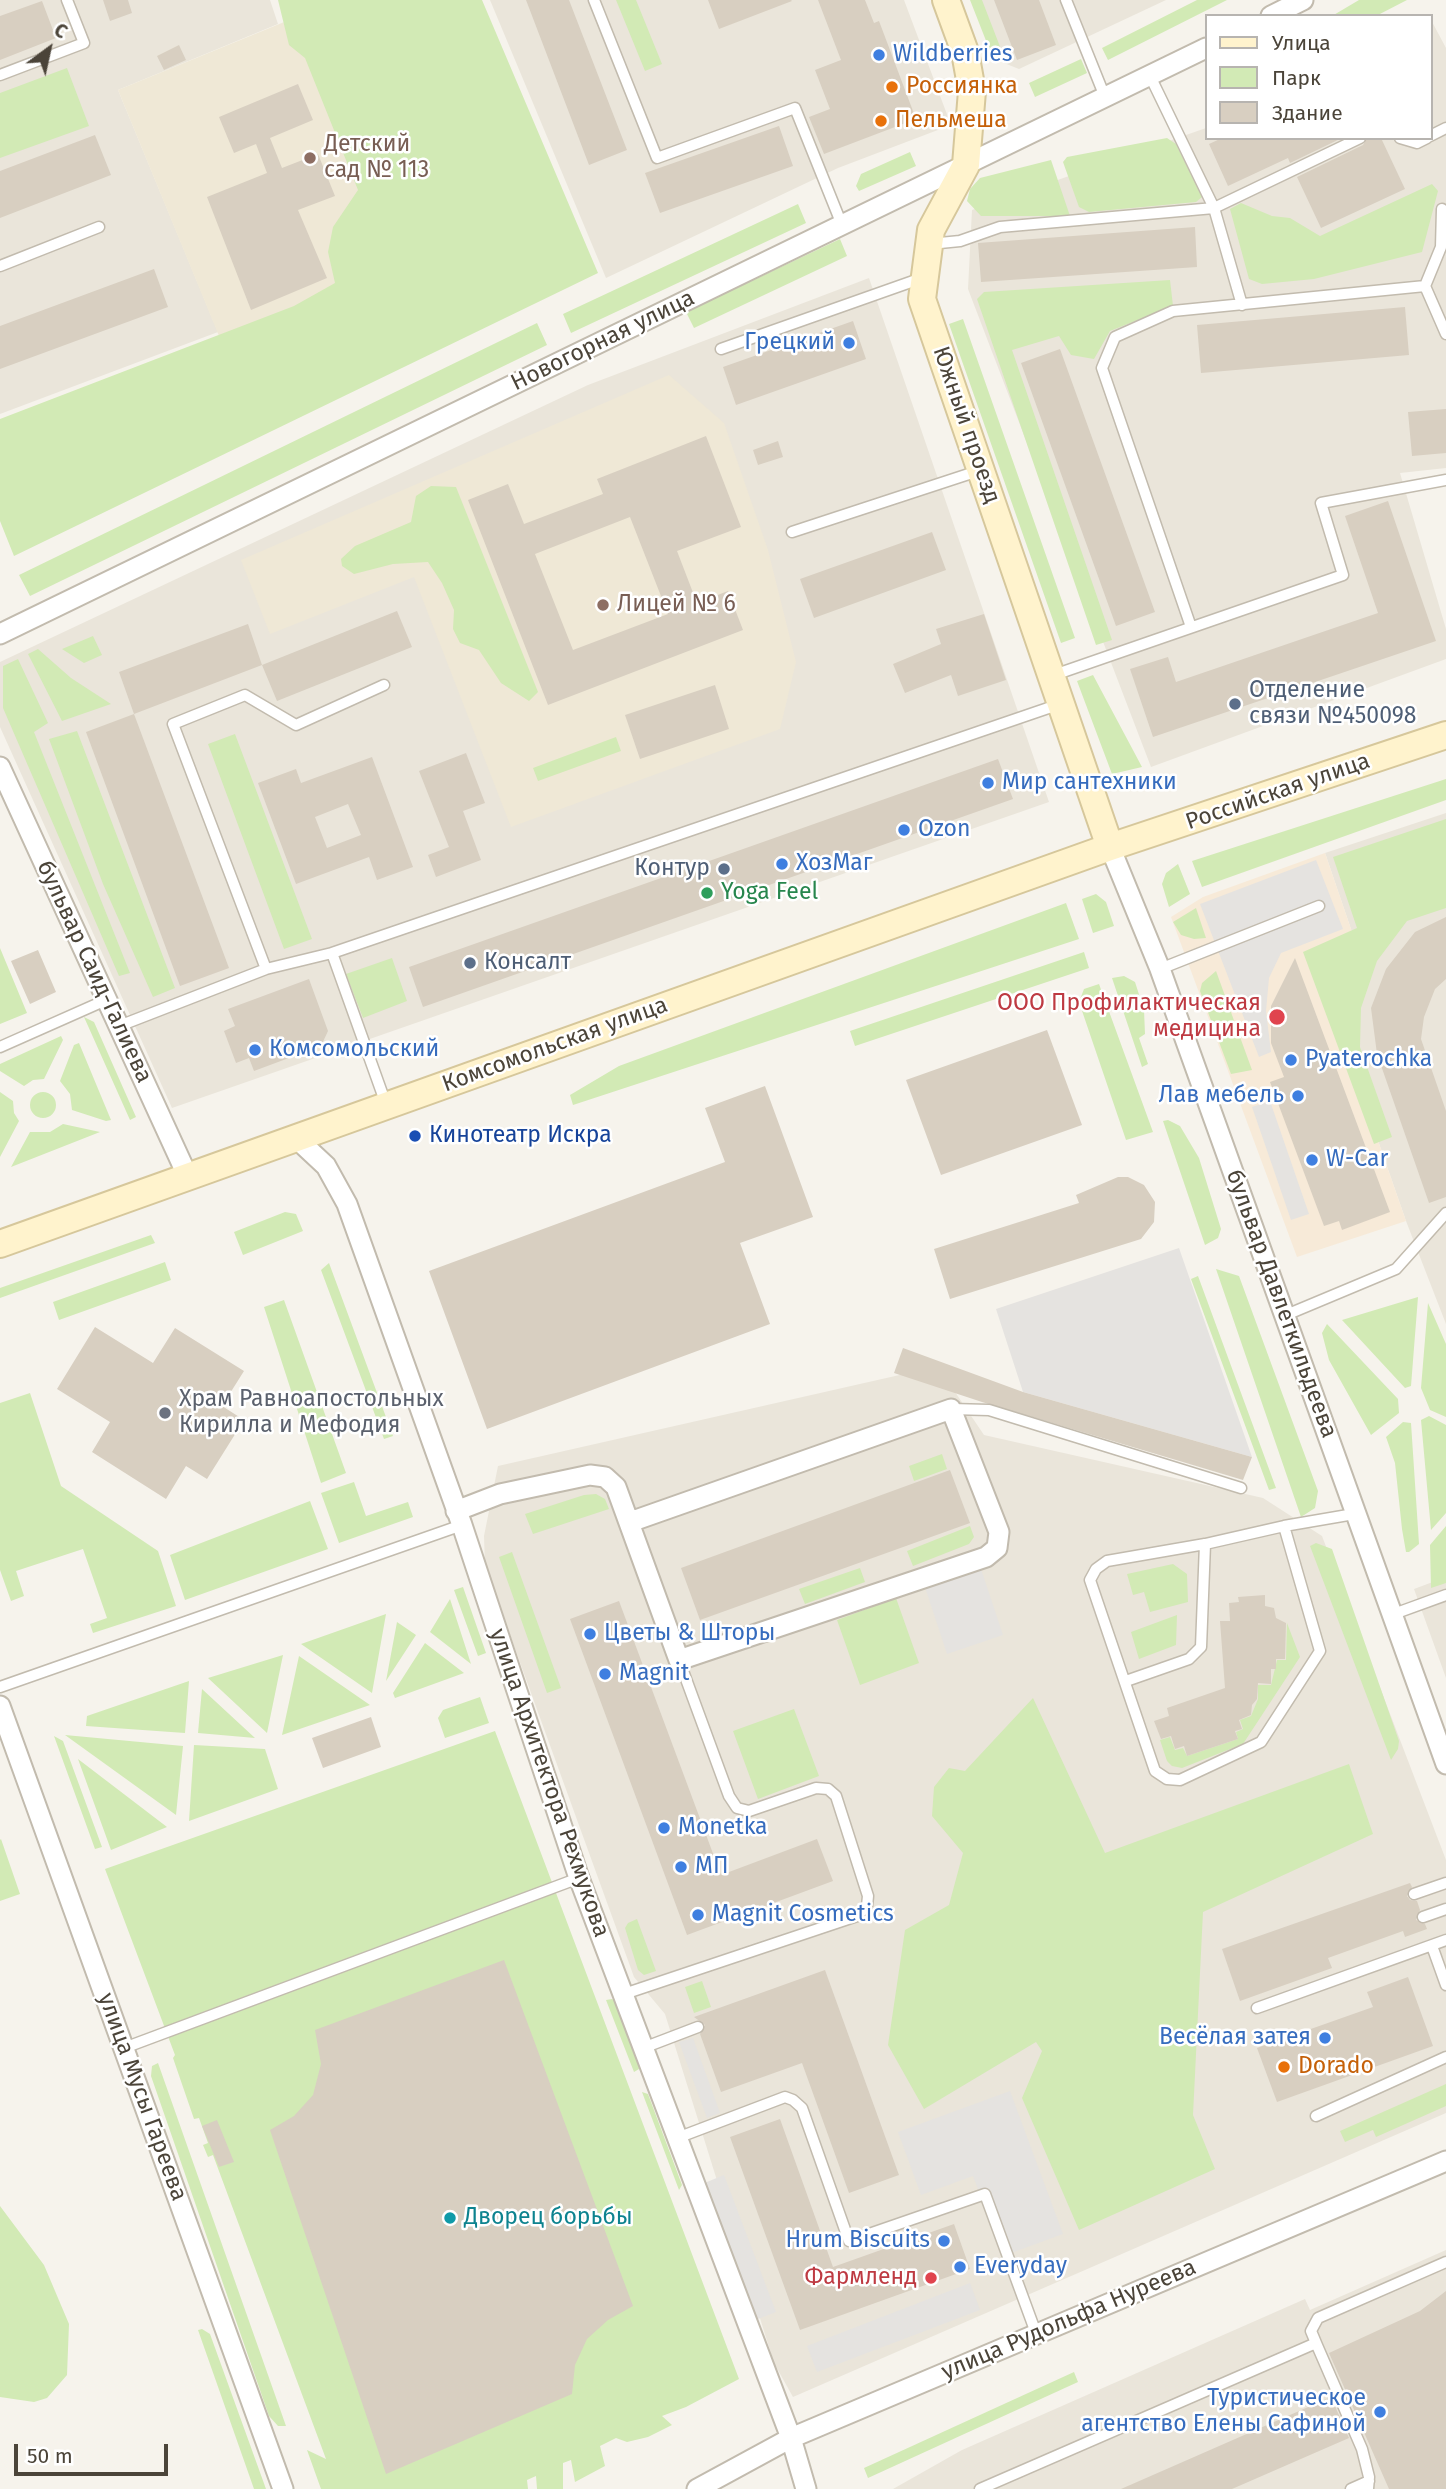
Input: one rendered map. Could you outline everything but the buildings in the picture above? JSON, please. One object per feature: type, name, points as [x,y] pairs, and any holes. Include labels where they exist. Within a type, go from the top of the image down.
[{"type":"main road","name":"Южный проезд","points":[[946,0],[965,52],[971,82],[966,165],[931,230],[922,299],[1063,703],[1110,847]]},
{"type":"main road","name":"Российская улица","points":[[1110,847],[1446,735]]},
{"type":"main road","name":"Комсомольская улица","points":[[0,1244],[1110,847]]},
{"type":"street","points":[[1275,14],[1303,0]]},
{"type":"street","name":"Новогорная улица","points":[[0,634],[1204,49]]},
{"type":"street","name":"бульвар Саид-Галиева","points":[[0,767],[188,1177]]},
{"type":"street","name":"бульвар Давлеткильдеева","points":[[1110,847],[1160,969],[1446,1764]]},
{"type":"street","name":"улица Архитектора Рехмукова","points":[[296,1138],[326,1166],[347,1204],[459,1518],[579,1878],[791,2438],[806,2489]]},
{"type":"street","points":[[459,1518],[500,1494],[590,1475],[605,1477],[617,1487],[678,1660],[986,1557],[997,1548],[999,1532],[951,1409],[630,1521]]},
{"type":"street","name":"улица Мусы Гареева","points":[[0,1706],[283,2489]]},
{"type":"street","name":"улица Рудольфа Нуреева","points":[[697,2489],[791,2438],[1446,2161]]},
{"type":"lane","points":[[0,75],[84,43],[67,0]]},
{"type":"lane","points":[[594,0],[657,158],[795,108],[842,225]]},
{"type":"lane","points":[[1066,0],[1105,97]]},
{"type":"lane","points":[[1150,76],[1214,208],[1242,305]]},
{"type":"lane","points":[[930,244],[960,241],[1000,227],[1214,208],[1356,140]]},
{"type":"lane","points":[[1442,209],[1441,247],[1425,286],[1446,334]]},
{"type":"lane","points":[[0,266],[99,227]]},
{"type":"lane","points":[[721,349],[925,276]]},
{"type":"lane","points":[[1191,627],[1102,368],[1115,337],[1172,311],[1425,286]]},
{"type":"lane","points":[[792,532],[981,469]]},
{"type":"lane","points":[[1053,675],[1343,575],[1321,503],[1446,480]]},
{"type":"lane","points":[[267,970],[173,724],[245,695],[296,724],[384,685]]},
{"type":"lane","points":[[118,1026],[267,970],[332,953],[1063,703]]},
{"type":"lane","points":[[1160,969],[1319,906]]},
{"type":"lane","points":[[332,953],[387,1104]]},
{"type":"lane","points":[[0,1047],[106,1000]]},
{"type":"lane","points":[[1286,1315],[1396,1269],[1446,1213]]},
{"type":"lane","points":[[951,1409],[989,1410],[1241,1488]]},
{"type":"lane","points":[[1284,1526],[1320,1651],[1261,1742],[1180,1780],[1167,1779],[1155,1771],[1090,1580],[1096,1569],[1107,1561],[1205,1544],[1284,1526],[1354,1514]]},
{"type":"lane","points":[[0,1687],[459,1518]]},
{"type":"lane","points":[[1126,1681],[1189,1659],[1201,1647],[1205,1544]]},
{"type":"lane","points":[[1391,1615],[1446,1595]]},
{"type":"lane","points":[[624,1994],[857,1916],[867,1906],[868,1896],[836,1796],[828,1789],[816,1788],[750,1811],[737,1808],[729,1796],[678,1660]]},
{"type":"lane","points":[[124,2048],[579,1878]]},
{"type":"lane","points":[[1415,1894],[1446,1883]]},
{"type":"lane","points":[[1423,1917],[1446,1909]]},
{"type":"lane","points":[[1257,2008],[1446,1940]]},
{"type":"lane","points":[[1432,1946],[1446,1985]]},
{"type":"lane","points":[[643,2048],[698,2027]]},
{"type":"lane","points":[[1316,2116],[1446,2057]]},
{"type":"lane","points":[[677,2138],[785,2097],[793,2100],[802,2108],[849,2241],[985,2194],[1036,2333]]},
{"type":"lane","points":[[1351,2489],[1368,2485],[1362,2449],[1311,2331],[1318,2318],[1446,2262]]},
{"type":"lane","points":[[980,2489],[1316,2343]]},
{"type":"shaded area","points":[[0,0],[270,0],[278,24],[118,90],[218,332],[0,414]]},
{"type":"shaded area","name":"Детский сад № 113","points":[[338,0],[502,226],[221,341],[118,90]]},
{"type":"shaded area","points":[[490,0],[904,0],[951,125],[838,168],[606,278]]},
{"type":"shaded area","points":[[980,0],[1166,0],[1019,69],[1004,63]]},
{"type":"shaded area","points":[[1432,22],[1446,48],[1446,468],[1400,473],[1446,629],[1446,659],[1151,767],[968,289],[972,210],[1204,129],[1204,140],[1432,140]]},
{"type":"shaded area","points":[[869,278],[1049,802],[172,1108],[0,727],[0,662],[588,385]]},
{"type":"shaded area","name":"Лицей № 6","points":[[669,375],[724,423],[768,550],[796,662],[780,729],[511,827],[414,577],[270,634],[241,560]]},
{"type":"shaded area","points":[[1446,813],[1446,1324],[1406,1221],[1313,954],[1352,932],[1325,853]]},
{"type":"shaded area","points":[[1325,853],[1352,932],[1313,954],[1406,1221],[1297,1257],[1171,917],[1203,897]]},
{"type":"shaded area","points":[[1316,860],[1343,929],[1281,953],[1269,978],[1266,1011],[1271,1052],[1259,1057],[1200,904]]},
{"type":"shaded area","points":[[1270,1101],[1309,1214],[1291,1220],[1252,1107]]},
{"type":"shaded area","points":[[1179,1248],[1252,1457],[1023,1392],[996,1309]]},
{"type":"shaded area","points":[[904,1374],[951,1386],[984,1435],[1263,1498],[1322,1536],[1446,1860],[1446,2113],[793,2397],[774,2363],[665,2014],[634,1977],[485,1566],[484,1536],[498,1466]]},
{"type":"shaded area","points":[[980,1566],[1003,1635],[947,1654],[924,1584]]},
{"type":"shaded area","points":[[1446,1577],[1446,1678],[1414,1589]]},
{"type":"shaded area","points":[[693,2038],[720,2113],[707,2118],[679,2042]]},
{"type":"shaded area","points":[[1010,2091],[1063,2234],[1003,2256],[973,2176],[921,2195],[898,2132]]},
{"type":"shaded area","points":[[724,2175],[776,2312],[753,2321],[702,2184]]},
{"type":"shaded area","points":[[1446,2250],[1446,2489],[893,2489],[962,2450],[1305,2299],[1310,2310]]},
{"type":"shaded area","points":[[970,2283],[980,2310],[817,2372],[807,2346]]},
{"type":"green space","points":[[278,0],[482,0],[598,273],[14,556],[0,521],[0,419],[294,306],[335,283],[328,252],[333,227],[358,190],[305,58],[289,45]]},
{"type":"green space","points":[[616,0],[636,0],[662,64],[645,71]]},
{"type":"green space","points":[[970,0],[982,0],[1004,57],[994,61]]},
{"type":"green space","points":[[1197,0],[1227,0],[1108,60],[1102,48]]},
{"type":"green space","points":[[1359,0],[1407,0],[1380,14],[1335,14]]},
{"type":"green space","points":[[1081,59],[1087,73],[1035,97],[1029,83]]},
{"type":"green space","points":[[67,68],[89,126],[0,158],[0,93]]},
{"type":"green space","points":[[1167,138],[1176,144],[1202,197],[1196,202],[1089,212],[1079,207],[1063,162],[1067,157]]},
{"type":"green space","points":[[910,152],[916,166],[859,191],[856,186],[861,174]]},
{"type":"green space","points":[[1051,160],[1070,216],[981,216],[967,201],[970,189],[980,178]]},
{"type":"green space","points":[[1432,184],[1438,191],[1422,252],[1314,279],[1262,284],[1249,279],[1230,209],[1241,203],[1272,216],[1290,218],[1320,236]]},
{"type":"green space","points":[[798,204],[806,223],[571,333],[563,314]]},
{"type":"green space","points":[[840,239],[847,256],[694,328],[686,312]]},
{"type":"green space","points":[[1170,280],[1173,306],[1110,331],[1094,359],[1071,355],[1059,336],[1012,350],[1112,640],[1096,645],[977,299],[984,292]]},
{"type":"green space","points":[[963,319],[1075,638],[1061,643],[949,324]]},
{"type":"green space","points":[[537,323],[547,345],[30,596],[19,575]]},
{"type":"green space","points":[[431,486],[456,487],[538,692],[529,701],[501,683],[479,650],[460,643],[453,629],[454,610],[442,583],[428,562],[393,564],[354,574],[342,566],[341,559],[355,546],[411,522],[416,496]]},
{"type":"green space","points":[[93,636],[102,655],[84,663],[62,649]]},
{"type":"green space","points":[[38,649],[71,678],[111,704],[62,721],[28,654]]},
{"type":"green space","points":[[18,659],[48,723],[34,732],[130,973],[119,976],[3,708],[3,666]]},
{"type":"green space","points":[[1093,675],[1142,767],[1112,774],[1077,681]]},
{"type":"green space","points":[[77,731],[175,988],[153,997],[103,884],[49,739]]},
{"type":"green space","points":[[235,734],[312,939],[284,949],[208,744]]},
{"type":"green space","points":[[616,737],[621,751],[538,781],[533,768]]},
{"type":"green space","points":[[1446,779],[1446,800],[1202,887],[1192,861]]},
{"type":"green space","points":[[1446,819],[1446,908],[1407,921],[1377,961],[1361,1008],[1360,1047],[1392,1137],[1374,1144],[1303,952],[1357,928],[1333,857]]},
{"type":"green space","points":[[1178,864],[1190,894],[1169,907],[1162,884],[1166,873]]},
{"type":"green space","points":[[1096,894],[1106,902],[1114,926],[1093,933],[1082,899]]},
{"type":"green space","points":[[1066,903],[1079,939],[573,1105],[570,1095],[619,1066]]},
{"type":"green space","points":[[1196,908],[1206,938],[1194,939],[1181,935],[1173,922]]},
{"type":"green space","points":[[0,948],[27,1013],[0,1024]]},
{"type":"green space","points":[[1084,952],[1089,968],[855,1046],[850,1031]]},
{"type":"green space","points":[[392,958],[407,1001],[363,1018],[346,974]]},
{"type":"green space","points":[[1216,971],[1252,1070],[1231,1074],[1200,991],[1202,983]]},
{"type":"green space","points":[[1124,976],[1135,982],[1144,1010],[1145,1034],[1139,1038],[1148,1064],[1142,1067],[1112,978]]},
{"type":"green space","points":[[1099,984],[1153,1132],[1126,1140],[1079,1002],[1084,989]]},
{"type":"green space","points":[[84,1017],[94,1022],[136,1117],[130,1120]]},
{"type":"green space","points":[[61,1036],[63,1040],[44,1079],[33,1080],[24,1086],[0,1071],[0,1064]]},
{"type":"green space","points":[[79,1043],[111,1120],[106,1121],[72,1110],[70,1094],[60,1081],[74,1045]]},
{"type":"green space","points":[[0,1092],[13,1101],[14,1113],[19,1121],[0,1157]]},
{"type":"green space","points":[[43,1092],[52,1096],[56,1105],[52,1114],[43,1118],[34,1114],[30,1105],[34,1096]]},
{"type":"green space","points":[[1168,1120],[1180,1126],[1199,1158],[1221,1229],[1218,1238],[1205,1245],[1163,1121]]},
{"type":"green space","points":[[63,1124],[100,1132],[11,1167],[30,1132],[50,1132]]},
{"type":"green space","points":[[285,1212],[296,1214],[303,1231],[243,1255],[234,1232]]},
{"type":"green space","points":[[151,1235],[155,1243],[0,1298],[0,1288]]},
{"type":"green space","points":[[165,1262],[171,1280],[59,1320],[53,1302]]},
{"type":"green space","points":[[329,1263],[393,1436],[384,1439],[321,1270]]},
{"type":"green space","points":[[1216,1269],[1239,1276],[1318,1491],[1315,1508],[1301,1517]]},
{"type":"green space","points":[[1198,1276],[1276,1488],[1269,1490],[1191,1279]]},
{"type":"green space","points":[[1418,1297],[1411,1386],[1405,1388],[1342,1320]]},
{"type":"green space","points":[[284,1300],[346,1473],[321,1483],[264,1307]]},
{"type":"green space","points":[[1428,1303],[1446,1344],[1446,1417],[1430,1410],[1421,1388]]},
{"type":"green space","points":[[1327,1324],[1398,1399],[1399,1413],[1371,1435],[1329,1360],[1322,1333]]},
{"type":"green space","points":[[30,1393],[61,1486],[158,1551],[176,1606],[93,1633],[90,1624],[107,1618],[83,1549],[16,1571],[24,1596],[11,1601],[0,1570],[0,1403]]},
{"type":"green space","points":[[1429,1416],[1446,1425],[1446,1513],[1431,1530],[1421,1420]]},
{"type":"green space","points":[[1403,1422],[1411,1423],[1419,1544],[1409,1552],[1406,1552],[1402,1529],[1395,1463],[1386,1437]]},
{"type":"green space","points":[[942,1454],[947,1469],[914,1481],[909,1466]]},
{"type":"green space","points":[[354,1482],[366,1516],[408,1502],[413,1517],[339,1543],[321,1493]]},
{"type":"green space","points":[[596,1494],[605,1499],[609,1509],[533,1534],[525,1514],[584,1495]]},
{"type":"green space","points":[[310,1501],[328,1549],[185,1600],[170,1555]]},
{"type":"green space","points":[[970,1526],[974,1537],[969,1544],[913,1566],[907,1551]]},
{"type":"green space","points":[[1446,1526],[1446,1583],[1431,1588],[1430,1545]]},
{"type":"green space","points":[[1316,1543],[1332,1549],[1399,1741],[1398,1749],[1391,1760],[1310,1546]]},
{"type":"green space","points":[[512,1552],[561,1688],[547,1693],[499,1557]]},
{"type":"green space","points":[[1173,1564],[1187,1574],[1188,1602],[1150,1612],[1144,1592],[1133,1595],[1127,1574]]},
{"type":"green space","points":[[860,1568],[865,1582],[805,1604],[799,1589]]},
{"type":"green space","points":[[463,1587],[486,1653],[478,1656],[454,1590]]},
{"type":"green space","points":[[896,1598],[919,1663],[860,1685],[837,1620]]},
{"type":"green space","points":[[450,1599],[471,1664],[430,1632]]},
{"type":"green space","points":[[386,1614],[372,1693],[301,1644]]},
{"type":"green space","points":[[1177,1615],[1176,1645],[1139,1659],[1131,1632]]},
{"type":"green space","points":[[397,1622],[416,1635],[386,1681]]},
{"type":"green space","points":[[1287,1623],[1300,1657],[1243,1744],[1182,1768],[1172,1766],[1167,1761],[1160,1740],[1170,1737],[1175,1750],[1183,1748],[1187,1756],[1238,1739],[1236,1732],[1243,1729],[1240,1720],[1251,1716],[1258,1699],[1258,1685],[1271,1685],[1277,1660],[1286,1660]]},
{"type":"green space","points":[[425,1643],[464,1673],[395,1698],[393,1693]]},
{"type":"green space","points":[[283,1655],[267,1733],[208,1678]]},
{"type":"green space","points":[[299,1656],[370,1705],[282,1735]]},
{"type":"green space","points":[[189,1681],[185,1733],[86,1726],[87,1716]]},
{"type":"green space","points":[[202,1689],[255,1738],[198,1733]]},
{"type":"green space","points":[[480,1697],[489,1723],[445,1738],[438,1718],[443,1710]]},
{"type":"green space","points":[[1033,1698],[1105,1853],[1349,1764],[1373,1834],[1203,1912],[1193,2115],[1215,2169],[1079,2230],[1022,2098],[1042,2051],[1036,2042],[924,2109],[888,2045],[905,1930],[949,1905],[963,1853],[932,1816],[934,1787],[949,1768],[965,1771]]},
{"type":"green space","points":[[794,1709],[819,1776],[758,1799],[733,1731]]},
{"type":"green space","points":[[495,1731],[739,2379],[686,2407],[662,2416],[672,2425],[648,2437],[627,2442],[616,2438],[600,2446],[605,2466],[575,2482],[571,2460],[563,2463],[563,2489],[537,2489],[536,2476],[527,2480],[528,2489],[321,2489],[307,2450],[326,2459],[213,2155],[208,2157],[203,2145],[208,2143],[199,2118],[194,2119],[173,2058],[175,2055],[105,1869]]},
{"type":"green space","points":[[65,1735],[183,1746],[176,1815]]},
{"type":"green space","points":[[54,1736],[63,1741],[102,1847],[95,1849]]},
{"type":"green space","points":[[194,1745],[265,1749],[278,1789],[189,1821]]},
{"type":"green space","points":[[78,1759],[167,1827],[111,1850]]},
{"type":"green space","points":[[0,1840],[20,1894],[0,1901]]},
{"type":"green space","points":[[637,1919],[656,1971],[644,1975],[638,1970],[625,1928],[628,1923]]},
{"type":"green space","points":[[702,1981],[711,2007],[694,2013],[685,1987]]},
{"type":"green space","points":[[612,1999],[618,2003],[639,2062],[639,2069],[634,2072],[606,2000]]},
{"type":"green space","points":[[158,2063],[286,2426],[278,2426],[269,2416],[151,2076],[152,2066]]},
{"type":"green space","points":[[1446,2084],[1446,2106],[1376,2137],[1373,2130],[1345,2142],[1340,2131]]},
{"type":"green space","points":[[642,2092],[648,2094],[682,2185],[679,2190]]},
{"type":"green space","points":[[0,2206],[44,2265],[69,2324],[67,2375],[47,2398],[34,2402],[0,2397]]},
{"type":"green space","points":[[202,2329],[210,2334],[266,2489],[254,2489],[198,2330]]},
{"type":"green space","points":[[1074,2372],[1078,2382],[868,2478],[864,2468]]},
{"type":"place","name":"Wildberries","points":[[879,55]]},
{"type":"place","name":"Россиянка","points":[[892,87]]},
{"type":"place","name":"Пельмеша","points":[[881,121]]},
{"type":"place","name":"Детский сад № 113","points":[[310,158]]},
{"type":"place","name":"Грецкий","points":[[849,343]]},
{"type":"place","name":"Лицей № 6","points":[[603,605]]},
{"type":"place","name":"Отделение связи №450098","points":[[1235,704]]},
{"type":"place","name":"Мир сантехники","points":[[988,783]]},
{"type":"place","name":"Ozon","points":[[904,830]]},
{"type":"place","name":"ХозМаг","points":[[782,864]]},
{"type":"place","name":"Контур","points":[[724,869]]},
{"type":"place","name":"Yoga Feel","points":[[707,893]]},
{"type":"place","name":"Консалт","points":[[470,963]]},
{"type":"place","name":"ООО Профилактическая медицина","points":[[1277,1017]]},
{"type":"place","name":"Комсомольский","points":[[255,1050]]},
{"type":"place","name":"Pyaterochka","points":[[1291,1060]]},
{"type":"place","name":"Лав мебель","points":[[1298,1096]]},
{"type":"place","name":"Кинотеатр Искра","points":[[415,1136]]},
{"type":"place","name":"W-Car","points":[[1312,1160]]},
{"type":"place","name":"Храм Равноапостольных Кирилла и Мефодия","points":[[165,1413]]},
{"type":"place","name":"Цветы & Шторы","points":[[590,1634]]},
{"type":"place","name":"Magnit","points":[[605,1674]]},
{"type":"place","name":"Monetka","points":[[664,1828]]},
{"type":"place","name":"МП","points":[[681,1867]]},
{"type":"place","name":"Magnit Cosmetics","points":[[698,1915]]},
{"type":"place","name":"Весёлая затея","points":[[1325,2038]]},
{"type":"place","name":"Dorado","points":[[1284,2067]]},
{"type":"place","name":"Дворец борьбы","points":[[450,2218]]},
{"type":"place","name":"Hrum Biscuits","points":[[944,2241]]},
{"type":"place","name":"Everyday","points":[[960,2267]]},
{"type":"place","name":"Фармленд","points":[[931,2278]]},
{"type":"place","name":"Туристическое агентство Елены Сафиной","points":[[1380,2412]]}]
